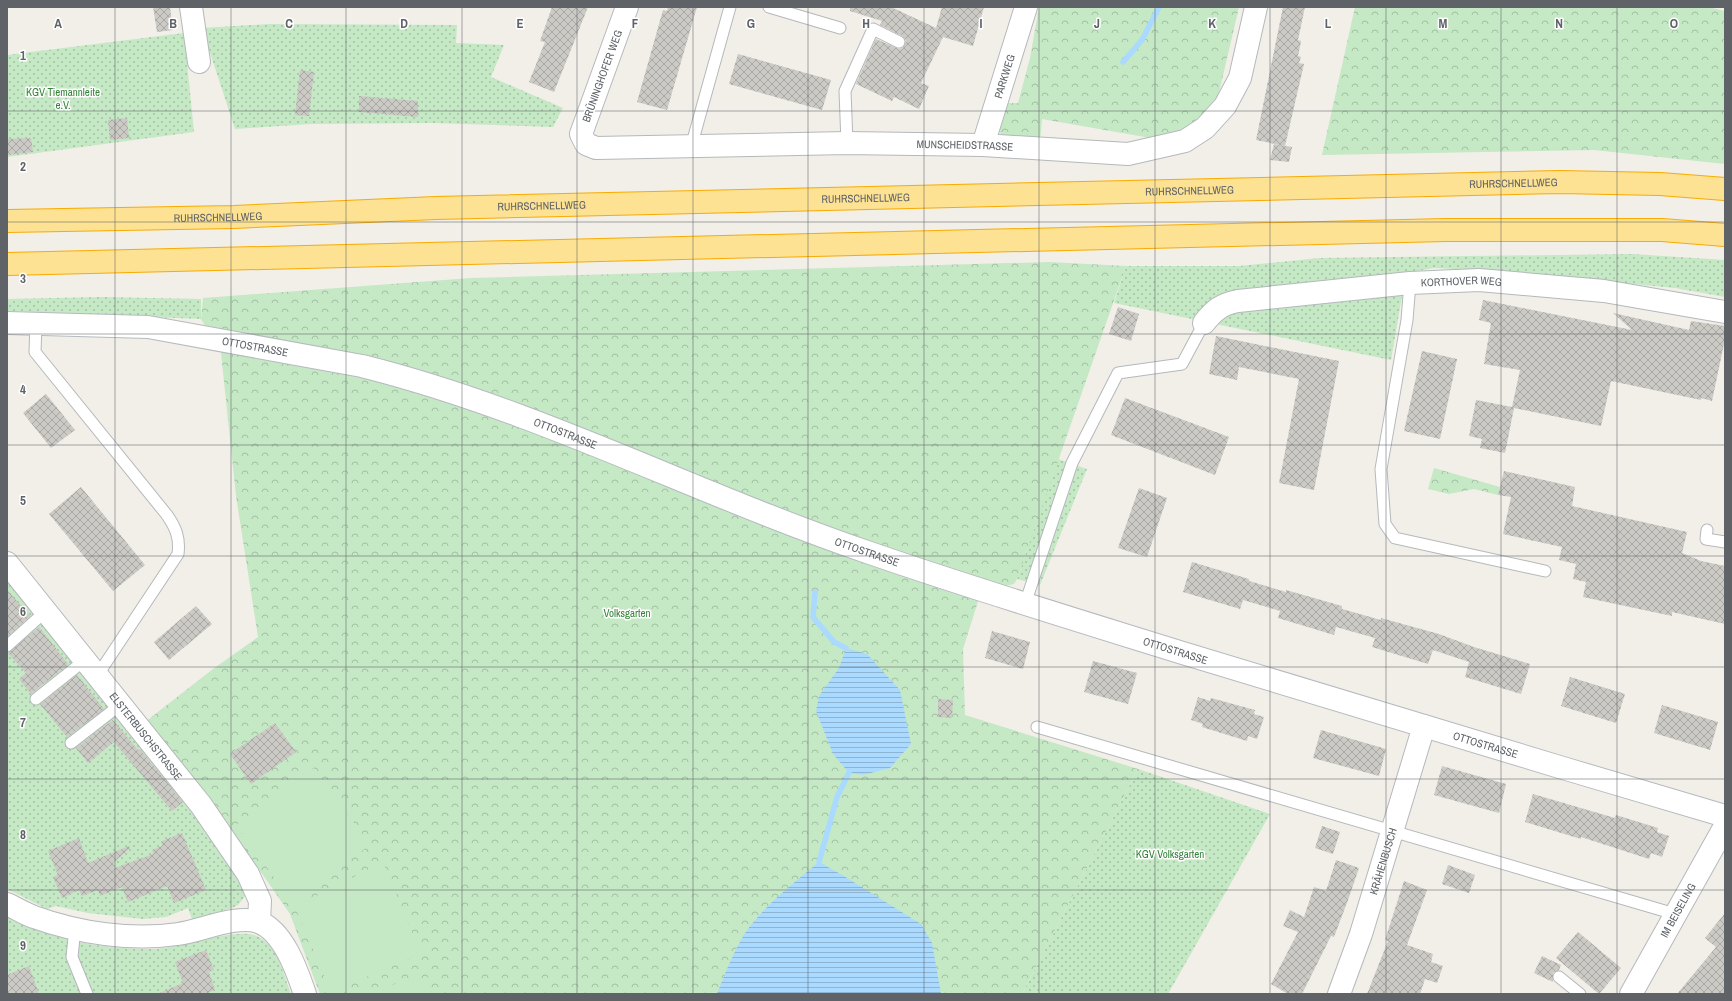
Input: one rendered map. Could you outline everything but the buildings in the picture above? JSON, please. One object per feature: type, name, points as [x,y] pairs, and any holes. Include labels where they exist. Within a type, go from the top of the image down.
[{"type":"highway","name":"RUHRSCHNELLWEG","points":[[7,221],[234,217],[436,208],[1552,182],[1660,184],[1725,189]]},
{"type":"highway","points":[[7,264],[1446,230],[1662,230],[1725,234]]},
{"type":"street","points":[[191,7],[199,62]]},
{"type":"street","name":"BRÜNINGHOFER WEG","points":[[586,144],[581,134],[628,7]]},
{"type":"street","name":"PARKWEG","points":[[983,145],[1026,7]]},
{"type":"street","name":"MUNSCHEIDSTRASSE","points":[[586,144],[596,148],[847,143],[983,145],[1128,154],[1185,141],[1205,128],[1220,111],[1240,78],[1256,7]]},
{"type":"street","name":"KORTHOVER WEG","points":[[1204,323],[1214,310],[1225,304],[1238,301],[1410,283],[1479,280],[1604,291],[1725,312]]},
{"type":"street","name":"OTTOSTRASSE","points":[[7,323],[148,327],[362,366],[392,374],[546,426],[712,494],[854,548],[977,590],[1725,816]]},
{"type":"street","name":"ELSTERBUSCHSTRASSE","points":[[9,570],[46,612],[201,805],[248,874],[260,901],[259,922]]},
{"type":"street","name":"KRÄHENBUSCH","points":[[1339,994],[1361,934],[1424,726]]},
{"type":"street","name":"IM BEISELING","points":[[1631,994],[1725,826]]},
{"type":"street","points":[[7,904],[33,917],[75,928],[102,933],[139,936],[177,934],[238,920],[259,922],[279,937],[305,994]]},
{"type":"lane","points":[[691,147],[730,7]]},
{"type":"lane","points":[[769,7],[840,28]]},
{"type":"lane","points":[[847,143],[845,91],[873,29],[899,42]]},
{"type":"lane","points":[[1410,283],[1407,320],[1380,469],[1385,524],[1395,538],[1545,571]]},
{"type":"lane","points":[[1025,604],[1072,463],[1118,373],[1182,364],[1204,323]]},
{"type":"lane","points":[[36,324],[35,352],[167,515],[173,524],[179,542],[178,554],[91,668],[36,699]]},
{"type":"lane","points":[[1707,530],[1706,539],[1725,542]]},
{"type":"lane","points":[[7,646],[46,612]]},
{"type":"lane","points":[[71,743],[120,705]]},
{"type":"lane","points":[[1037,727],[1675,914]]},
{"type":"lane","points":[[75,928],[72,957],[87,994]]},
{"type":"lane","points":[[1560,977],[1580,994]]},
{"type":"green space","points":[[1039,7],[1239,7],[1218,97],[1207,112],[1178,132],[1162,140],[1042,119],[1040,142],[1002,136],[998,129],[1003,103],[1018,103],[1030,58]]},
{"type":"green space","points":[[1355,7],[1708,7],[1725,11],[1725,164],[1594,150],[1322,155]]},
{"type":"green space","points":[[269,24],[457,25],[456,43],[504,45],[491,77],[563,108],[553,127],[433,123],[311,124],[235,129],[202,28]]},
{"type":"green space","name":"KGV Tiemannleite e.V.","points":[[184,33],[194,132],[7,157],[7,55]]},
{"type":"green space","points":[[1632,254],[1725,260],[1725,297],[1675,288],[1495,271],[1434,268],[1406,273],[1391,360],[1114,303],[1126,266],[1239,266],[1320,258]]},
{"type":"green space","name":"Volksgarten","points":[[1049,262],[1126,266],[1017,579],[1014,584],[981,592],[963,649],[965,715],[1138,769],[1022,994],[320,994],[290,914],[263,875],[145,722],[213,669],[258,637],[236,496],[221,353],[201,319],[203,298],[471,278]]},
{"type":"green space","points":[[101,297],[201,299],[201,319],[7,311],[7,299]]},
{"type":"green space","points":[[1058,459],[1087,469],[1040,585],[1017,579]]},
{"type":"green space","points":[[1434,468],[1500,487],[1498,495],[1474,489],[1449,494],[1428,489]]},
{"type":"green space","points":[[7,572],[197,810],[246,883],[246,895],[238,905],[192,919],[188,908],[166,917],[143,919],[88,913],[56,906],[47,909],[7,889]]},
{"type":"green space","points":[[314,768],[370,845],[292,902],[236,825]]},
{"type":"green space","name":"KGV Volksgarten","points":[[1138,769],[1270,814],[1168,994],[1022,994]]},
{"type":"green space","points":[[383,862],[421,954],[331,992],[295,907]]},
{"type":"green space","points":[[7,917],[42,932],[78,942],[132,949],[163,948],[223,936],[250,934],[259,937],[266,942],[276,955],[280,962],[291,994],[7,994]]},
{"type":"green space","points":[[428,977],[431,994],[349,994]]},
{"type":"water","points":[[846,648],[867,654],[900,690],[911,744],[890,768],[863,775],[849,773],[833,754],[816,711],[819,696],[839,668]]},
{"type":"water","points":[[819,862],[921,924],[932,943],[941,994],[717,994],[736,949],[751,925],[758,916],[792,884]]},
{"type":"waterway","points":[[1123,62],[1142,40],[1159,7]]},
{"type":"waterway","points":[[815,592],[813,617],[834,642],[846,648]]},
{"type":"waterway","points":[[819,862],[837,797],[849,773]]}]
